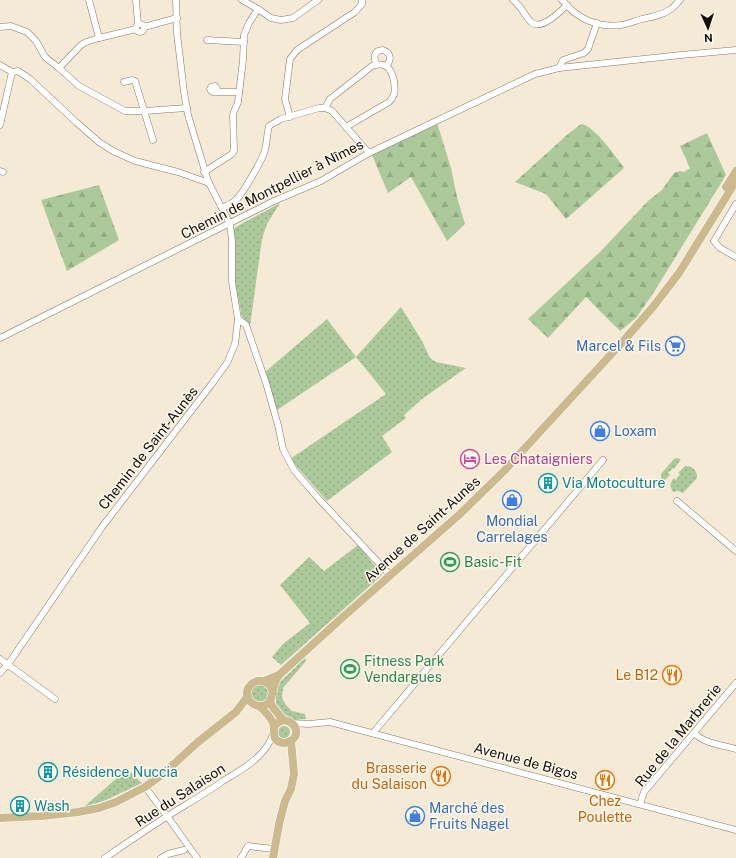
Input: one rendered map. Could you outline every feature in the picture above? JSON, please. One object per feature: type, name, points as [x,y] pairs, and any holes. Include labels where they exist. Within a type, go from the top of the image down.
[{"type":"main road","name":"Avenue de Saint-Aunès","points":[[272,697],[274,684],[279,675],[460,514],[504,470],[626,338],[653,307],[668,286],[736,171]]},
{"type":"main road","name":"Avenue de Saint-Aunès","points":[[668,286],[679,274],[734,189],[736,181]]},
{"type":"main road","name":"Avenue de Saint-Aunès","points":[[264,681],[279,675]]},
{"type":"main road","points":[[236,712],[248,696],[251,684],[254,682],[264,681],[270,685],[272,706],[283,720]]},
{"type":"main road","points":[[248,696],[249,700],[264,710],[273,723],[274,731],[277,741],[286,742],[296,735],[295,727],[289,721],[283,720],[278,723],[274,731]]},
{"type":"main road","points":[[0,818],[42,816],[78,812],[99,808],[116,802],[158,778],[198,742],[236,712],[249,706],[267,704],[272,697]]},
{"type":"main road","points":[[273,854],[285,801],[291,789],[294,774],[292,754],[286,742]]},
{"type":"street","points":[[89,0],[99,38]]},
{"type":"street","points":[[136,0],[139,27]]},
{"type":"street","points":[[176,0],[177,33],[188,115],[204,172],[230,224]]},
{"type":"street","points":[[242,0],[271,18],[281,20],[293,18],[318,0]]},
{"type":"street","points":[[290,116],[285,100],[290,60],[293,55],[297,50],[354,12],[362,4],[362,0]]},
{"type":"street","points":[[513,0],[522,8],[532,23],[536,25],[551,19],[567,6]]},
{"type":"street","points":[[562,0],[567,6],[584,19],[609,25],[621,25],[654,16],[672,8],[680,0]]},
{"type":"street","points":[[204,172],[232,154],[234,149],[233,115],[234,109],[238,104],[244,60],[244,35],[258,9]]},
{"type":"street","points":[[59,68],[81,45],[86,42],[177,18]]},
{"type":"street","points":[[559,68],[563,60],[584,54],[588,49],[596,23]]},
{"type":"street","points":[[0,27],[11,26],[27,32],[36,41],[45,57],[79,86],[125,111],[187,108]]},
{"type":"street","points":[[207,40],[244,42]]},
{"type":"street","points":[[377,64],[374,60],[375,54],[377,51],[383,50],[390,56],[390,61],[386,66]]},
{"type":"street","name":"Chemin de Montpellier à Nîmes","points":[[0,338],[274,202],[321,181],[369,153],[535,74],[559,68],[736,50]]},
{"type":"street","points":[[325,108],[330,99],[372,66],[380,64],[390,69],[395,90],[393,98],[390,102],[346,128]]},
{"type":"street","points":[[0,65],[12,72],[18,72],[30,79],[88,133],[113,151],[135,161],[178,172],[209,183]]},
{"type":"street","points":[[0,125],[12,72]]},
{"type":"street","points":[[124,82],[132,80],[135,81],[153,140]]},
{"type":"street","points":[[215,91],[239,92]]},
{"type":"street","points":[[222,208],[236,200],[245,188],[265,151],[269,126],[281,119],[319,108],[325,108],[332,111],[369,153]]},
{"type":"street","points":[[735,255],[720,248],[714,241],[736,204]]},
{"type":"street","name":"Chemin de Saint-Aunès","points":[[0,673],[8,665],[102,527],[227,363],[235,344],[238,318],[232,282],[232,241],[230,224]]},
{"type":"street","points":[[238,318],[246,325],[266,383],[283,449],[294,470],[317,497],[390,575]]},
{"type":"street","points":[[373,733],[603,460]]},
{"type":"street","points":[[677,501],[736,551]]},
{"type":"street","points":[[0,659],[55,699]]},
{"type":"street","name":"Rue de la Marbrerie","points":[[640,804],[644,792],[736,683]]},
{"type":"street","name":"Avenue de Bigos","points":[[292,723],[309,724],[330,722],[736,830]]},
{"type":"street","name":"Avenue de Bigos","points":[[296,732],[309,724]]},
{"type":"street","name":"Rue du Salaison","points":[[105,858],[115,855],[167,816],[251,764],[265,750],[272,740],[274,731]]},
{"type":"street","points":[[694,733],[698,738],[736,749]]},
{"type":"street","name":"Rue du Salaison","points":[[265,750],[286,742]]},
{"type":"street","points":[[144,787],[197,858]]},
{"type":"street","points":[[241,858],[248,846],[273,854]]},
{"type":"street","points":[[161,858],[168,854],[184,850]]},
{"type":"green space","points":[[437,123],[451,168],[457,197],[465,224],[447,241],[411,177],[388,193],[372,155]]},
{"type":"green space","points":[[581,124],[586,125],[598,135],[624,168],[566,219],[546,194],[515,182]]},
{"type":"green space","points":[[707,133],[726,175],[654,292],[636,318],[620,331],[586,297],[548,338],[528,319],[601,251],[648,201],[662,190],[674,173],[680,171],[684,172],[690,168],[680,146]]},
{"type":"green space","points":[[99,185],[119,240],[67,271],[41,200]]},
{"type":"green space","points":[[280,203],[267,224],[262,239],[250,326],[242,317],[235,283],[234,228]]},
{"type":"green space","points":[[401,307],[422,341],[430,358],[436,362],[466,368],[422,399],[404,415],[406,418],[382,436],[392,452],[327,501],[290,459],[386,394],[356,357]]},
{"type":"green space","points":[[327,319],[356,357],[277,410],[265,372]]},
{"type":"green space","points":[[674,459],[681,459],[674,469],[673,468],[668,473],[670,475],[662,482],[661,474]]},
{"type":"green space","points":[[685,466],[690,466],[694,469],[697,473],[697,478],[683,493],[678,491],[673,492],[671,482],[674,478],[676,480],[680,474],[678,473]]},
{"type":"green space","points":[[358,545],[382,575],[281,665],[272,657],[283,644],[310,623],[280,585],[309,557],[324,571]]},
{"type":"green space","points":[[305,658],[306,661],[283,688],[282,698],[286,705],[292,711],[305,714],[306,719],[293,720],[284,714],[276,703],[277,685]]},
{"type":"green space","points":[[260,684],[266,687],[269,693],[266,699],[260,702],[254,699],[251,693],[254,687]]},
{"type":"green space","points":[[282,726],[286,726],[290,732],[286,738],[282,738],[278,734],[278,730]]},
{"type":"green space","points":[[127,769],[142,783],[106,800],[84,807]]},
{"type":"place","name":"Marcel & Fils","points":[[675,346]]},
{"type":"place","name":"Loxam","points":[[600,431]]},
{"type":"place","name":"Les Chataigniers","points":[[470,459]]},
{"type":"place","name":"Via Motoculture","points":[[548,483]]},
{"type":"place","name":"Mondial Carrelages","points":[[512,500]]},
{"type":"place","name":"Basic-Fit","points":[[450,562]]},
{"type":"place","name":"Fitness Park Vendargues","points":[[350,669]]},
{"type":"place","name":"Le B12","points":[[672,675]]},
{"type":"place","name":"Résidence Nuccia","points":[[48,772]]},
{"type":"place","name":"Brasserie du Salaison","points":[[441,776]]},
{"type":"place","name":"Chez Poulette","points":[[605,780]]},
{"type":"place","name":"Wash","points":[[20,806]]},
{"type":"place","name":"Marché des Fruits Nagel","points":[[415,816]]}]
